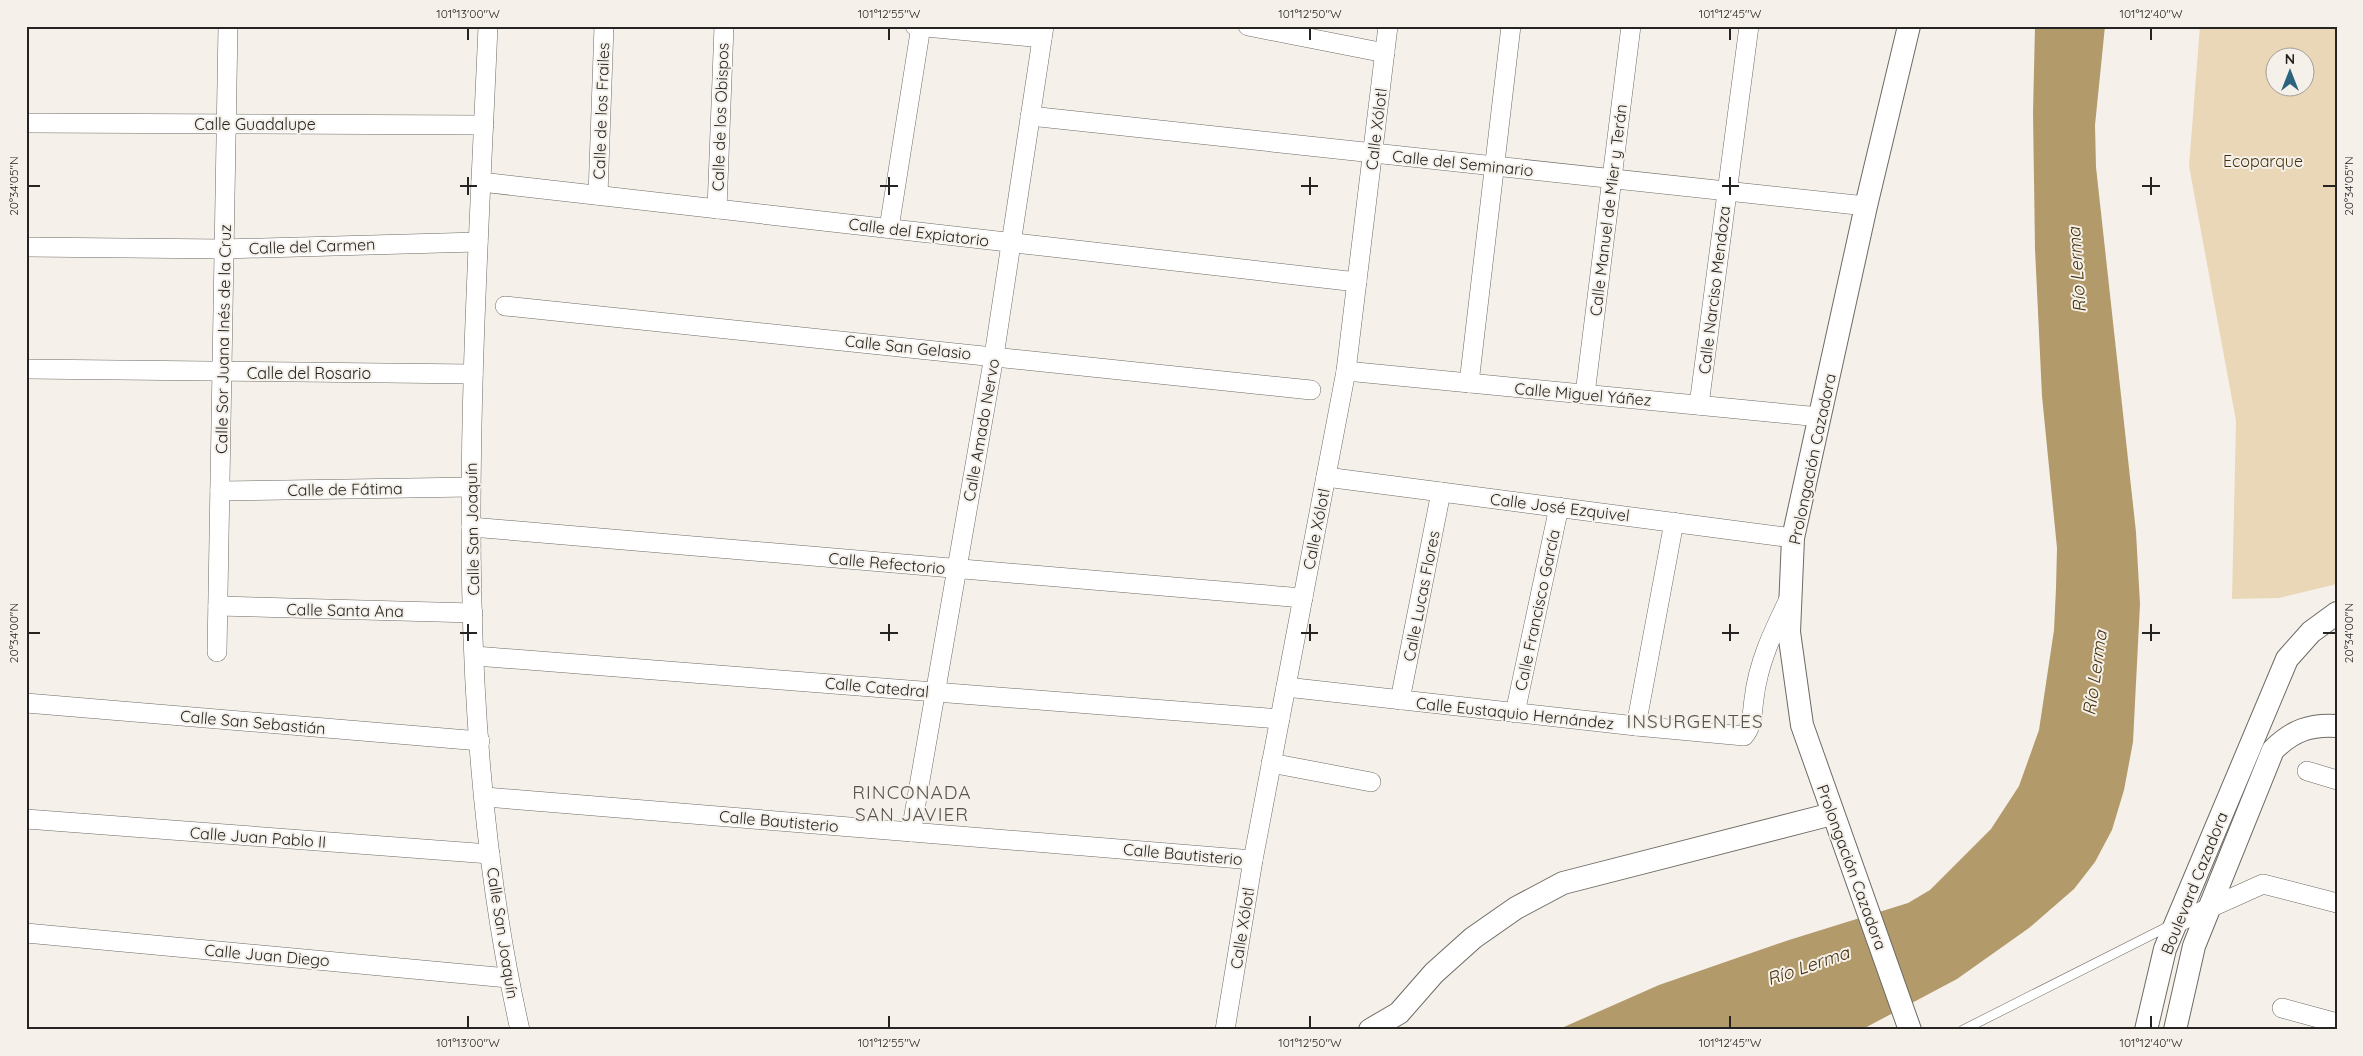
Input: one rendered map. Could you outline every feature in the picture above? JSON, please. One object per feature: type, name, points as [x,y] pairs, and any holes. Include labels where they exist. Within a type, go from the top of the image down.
[{"type":"street","name":"Calle Sor Juana Inés de la Cruz","points":[[217,652],[228,26]]},
{"type":"street","name":"Calle San Joaquín","points":[[488,26],[473,374],[471,527],[474,656],[490,854],[508,978],[520,1030]]},
{"type":"street","name":"Calle de los Frailes","points":[[598,195],[604,26]]},
{"type":"street","name":"Calle de los Obispos","points":[[717,209],[724,26]]},
{"type":"street","points":[[915,26],[1043,32]]},
{"type":"street","points":[[1248,26],[1385,53]]},
{"type":"street","name":"Calle Xólotl","points":[[1225,1030],[1253,860],[1346,371],[1388,26]]},
{"type":"street","points":[[1469,383],[1511,26]]},
{"type":"street","name":"Calle Manuel de Mier y Terán","points":[[1585,394],[1631,26]]},
{"type":"street","name":"Calle Narciso Mendoza","points":[[1699,405],[1749,26]]},
{"type":"street","name":"Prolongación Cazadora","points":[[1909,26],[1866,206],[1793,538],[1789,632],[1802,724],[1832,814],[1845,842],[1910,1030]]},
{"type":"street","points":[[889,228],[921,27]]},
{"type":"street","name":"Calle Amado Nervo","points":[[911,832],[994,356],[1043,32]]},
{"type":"street","name":"Calle del Seminario","points":[[1030,116],[1866,206]]},
{"type":"street","name":"Calle Guadalupe","points":[[26,123],[484,125]]},
{"type":"street","name":"Calle del Expiatorio","points":[[481,182],[1357,282]]},
{"type":"street","name":"Calle del Carmen","points":[[26,247],[224,249],[478,242]]},
{"type":"street","name":"Calle San Gelasio","points":[[505,306],[1311,390]]},
{"type":"street","name":"Calle del Rosario","points":[[26,369],[473,374]]},
{"type":"street","name":"Calle Miguel Yáñez","points":[[1346,371],[1820,417]]},
{"type":"street","name":"Calle José Ezquivel","points":[[1326,477],[1793,538]]},
{"type":"street","name":"Calle de Fátima","points":[[220,491],[471,488]]},
{"type":"street","name":"Calle Lucas Flores","points":[[1400,700],[1442,492]]},
{"type":"street","name":"Calle Francisco García","points":[[1515,713],[1559,507]]},
{"type":"street","points":[[1636,726],[1674,522]]},
{"type":"street","name":"Calle Refectorio","points":[[471,527],[1303,598]]},
{"type":"street","name":"Calle Eustaquio Hernández","points":[[1286,687],[1636,726],[1744,736],[1750,729],[1755,691],[1765,649],[1790,597]]},
{"type":"street","name":"Calle Santa Ana","points":[[218,606],[473,613]]},
{"type":"street","name":"Boulevard Cazadora","points":[[2146,1030],[2165,949],[2287,659],[2311,632],[2337,612]]},
{"type":"street","name":"Calle Catedral","points":[[474,656],[1280,719]]},
{"type":"street","name":"Calle San Sebastián","points":[[26,703],[480,741]]},
{"type":"street","name":"Boulevard Cazadora","points":[[2175,1030],[2194,946],[2273,750],[2286,737],[2302,729],[2320,724],[2337,726]]},
{"type":"street","points":[[1271,763],[1372,782]]},
{"type":"street","points":[[2307,771],[2337,780]]},
{"type":"street","name":"Calle Bautisterio","points":[[484,797],[1253,860]]},
{"type":"street","points":[[1370,1030],[1399,1013],[1434,973],[1473,938],[1516,908],[1563,883],[1832,814]]},
{"type":"street","name":"Calle Juan Pablo II","points":[[26,819],[490,854]]},
{"type":"street","points":[[2176,923],[2263,884],[2337,903]]},
{"type":"street","name":"Calle Juan Diego","points":[[26,933],[508,978]]},
{"type":"street","points":[[2282,1008],[2337,1023]]},
{"type":"lane","points":[[1963,1030],[2176,923]]},
{"type":"green space","name":"Ecoparque","points":[[2200,26],[2337,26],[2337,584],[2279,598],[2232,599],[2236,421],[2189,166]]},
{"type":"water","name":"Río Lerma","points":[[2035,26],[2105,26],[2095,125],[2096,167],[2136,532],[2140,604],[2133,742],[2124,790],[2112,830],[2095,862],[2074,889],[2029,928],[1957,979],[1861,1030],[1557,1030],[1659,985],[1789,940],[1908,903],[1930,890],[1991,829],[2019,786],[2039,730],[2054,630],[2057,548],[2042,396],[2035,249],[2033,113]]},
{"type":"district","name":"INSURGENTES","points":[[1695,721]]},
{"type":"district","name":"RINCONADA SAN JAVIER","points":[[912,803]]}]
